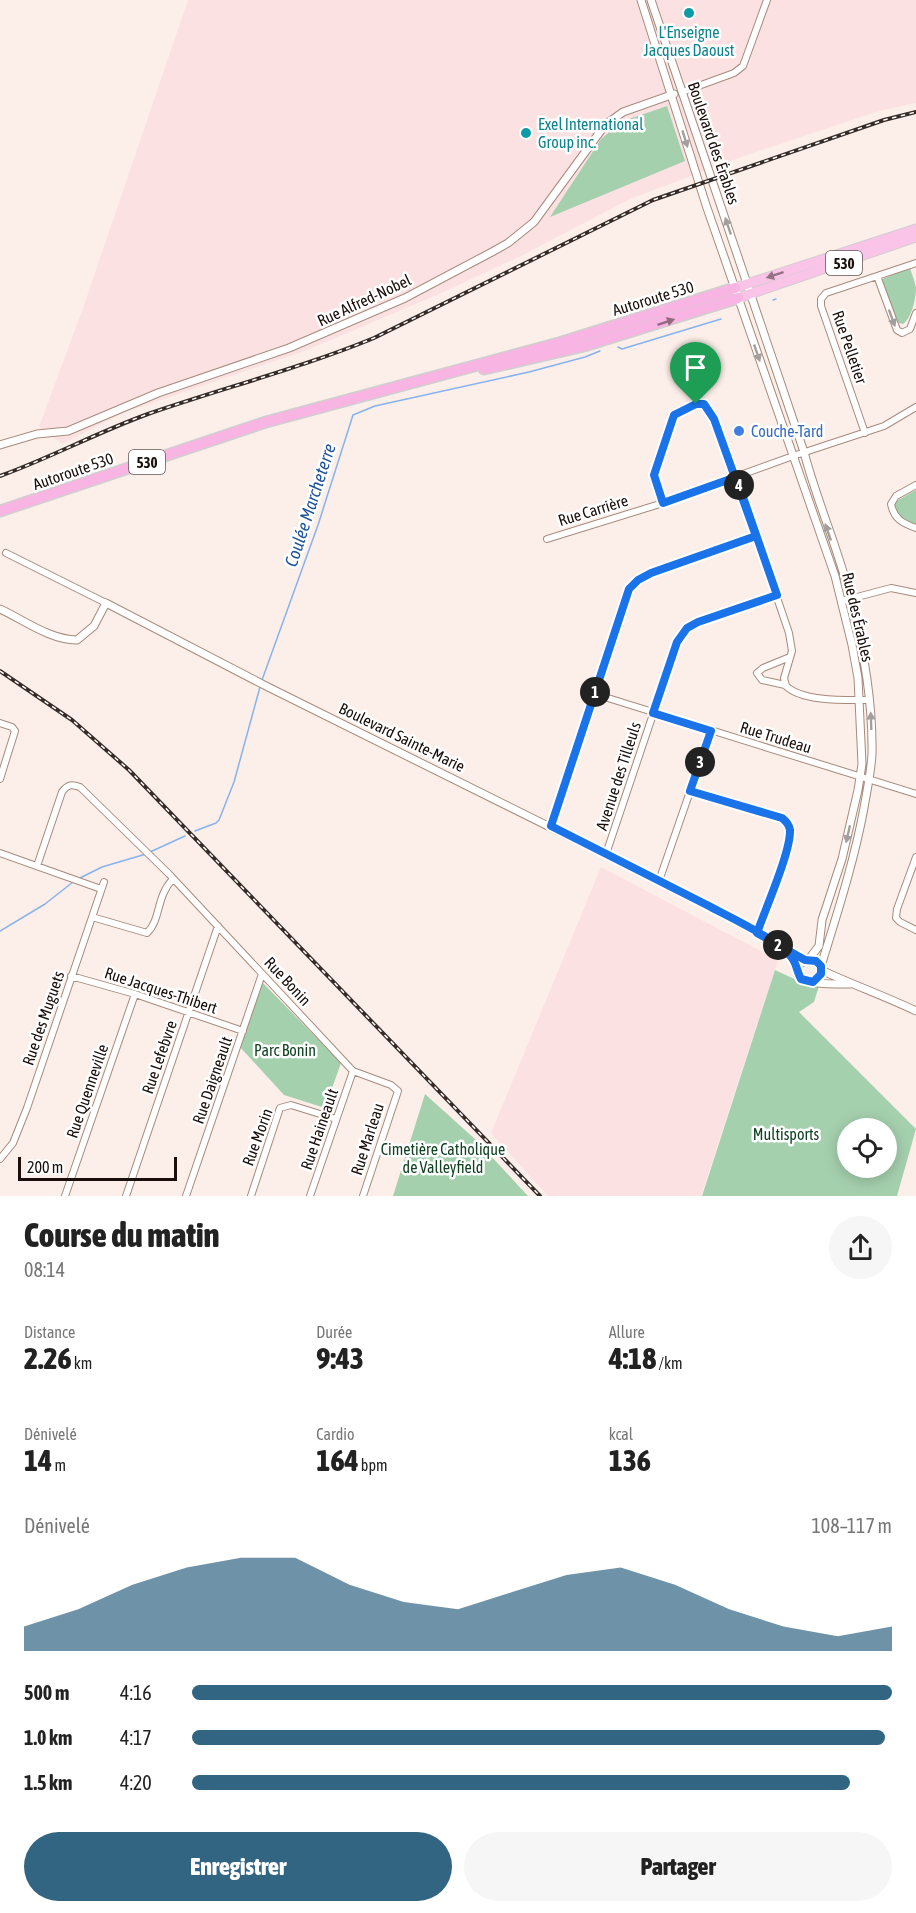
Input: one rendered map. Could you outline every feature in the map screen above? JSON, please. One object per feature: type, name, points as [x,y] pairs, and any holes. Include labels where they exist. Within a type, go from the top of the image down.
[{"type":"highway","name":"Autoroute 530","points":[[736,293],[746,284],[916,229]]},
{"type":"highway","name":"Autoroute 530","points":[[0,511],[258,425],[736,293],[750,295],[916,237]]},
{"type":"street","name":"Boulevard des Érables","points":[[641,0],[736,293]]},
{"type":"street","name":"Boulevard des Érables","points":[[651,0],[750,295]]},
{"type":"street","points":[[682,92],[734,73],[743,66],[767,0]]},
{"type":"street","name":"Rue Alfred-Nobel","points":[[0,445],[38,434],[68,431],[158,393],[289,348],[405,297],[508,243],[534,222],[593,139],[612,118],[682,92]]},
{"type":"street","name":"Rue Pelletier","points":[[865,433],[821,306],[821,299],[826,293],[915,266]]},
{"type":"street","points":[[877,276],[897,330],[902,333],[910,329],[916,314]]},
{"type":"street","name":"Rue des Érables","points":[[736,293],[835,576],[852,645],[860,700],[860,777],[842,859],[822,920],[819,946],[807,959]]},
{"type":"street","name":"Rue des Érables","points":[[750,295],[851,598],[866,664],[872,754],[869,780],[857,847],[821,968]]},
{"type":"street","points":[[663,503],[654,475],[674,415],[696,404],[704,404],[714,419],[736,477],[789,633],[792,651],[784,678],[785,685]]},
{"type":"street","name":"Rue Carrière","points":[[547,539],[663,503],[804,452],[865,433],[884,426],[916,407]]},
{"type":"street","points":[[916,485],[896,496],[891,504],[895,516],[901,523],[916,528]]},
{"type":"street","points":[[551,826],[623,603],[634,584],[651,573],[756,536]]},
{"type":"street","name":"Boulevard Sainte-Marie","points":[[6,553],[266,686],[551,826],[784,948],[816,961],[821,968],[850,984],[877,993],[916,1011]]},
{"type":"street","points":[[842,601],[891,588],[916,593]]},
{"type":"street","name":"Avenue des Tilleuls","points":[[606,854],[677,642],[687,628],[698,622],[777,595]]},
{"type":"street","points":[[0,609],[53,635],[67,640],[77,640],[94,626],[105,603]]},
{"type":"street","points":[[790,657],[763,668],[757,673],[762,680],[785,685],[792,690],[819,698],[869,700]]},
{"type":"street","name":"Rue Trudeau","points":[[595,694],[916,794]]},
{"type":"street","points":[[0,723],[15,731],[0,779]]},
{"type":"street","points":[[659,881],[711,731]]},
{"type":"street","name":"Rue Bonin","points":[[37,866],[62,792],[67,786],[73,784],[80,787],[171,877],[353,1071],[391,1085],[398,1091]]},
{"type":"street","points":[[690,791],[782,818],[787,823],[790,830],[785,856],[757,933]]},
{"type":"street","points":[[0,853],[37,866]]},
{"type":"street","points":[[915,860],[897,909],[896,918],[916,930]]},
{"type":"street","name":"Rue des Muguets","points":[[0,1159],[13,1143],[103,886],[37,866]]},
{"type":"street","points":[[92,917],[147,933],[153,926],[164,889],[171,877]]},
{"type":"street","name":"Rue Lefebvre","points":[[126,1196],[218,926]]},
{"type":"street","name":"Boulevard Sainte-Marie","points":[[784,948],[798,968],[801,979],[850,984]]},
{"type":"street","points":[[798,968],[807,959]]},
{"type":"street","points":[[813,982],[819,977],[821,968]]},
{"type":"street","name":"Rue Daigneault","points":[[186,1196],[262,974]]},
{"type":"street","name":"Rue Jacques-Thibert","points":[[71,976],[135,994],[243,1031]]},
{"type":"street","name":"Rue Quenneville","points":[[65,1196],[135,994]]},
{"type":"street","name":"Rue Haineault","points":[[310,1196],[353,1071]]},
{"type":"street","name":"Rue Marleau","points":[[363,1196],[398,1091]]},
{"type":"street","name":"Rue Morin","points":[[251,1196],[280,1108],[291,1105],[336,1119]]},
{"type":"shaded area","points":[[188,0],[916,0],[916,103],[879,111],[744,156],[630,199],[523,255],[437,295],[307,350],[123,413],[62,444],[39,427],[82,311]]},
{"type":"shaded area","points":[[601,867],[778,960],[701,1196],[548,1196],[491,1133]]},
{"type":"green space","points":[[667,106],[685,161],[550,217],[601,139],[623,121]]},
{"type":"green space","points":[[910,268],[916,285],[915,297],[911,313],[903,324],[899,323],[895,317],[882,279]]},
{"type":"green space","points":[[916,490],[916,525],[902,519],[894,505],[898,500]]},
{"type":"green space","name":"Multisports","points":[[775,970],[803,983],[819,986],[814,1002],[799,1012],[916,1129],[897,1196],[702,1196]]},
{"type":"green space","name":"Parc Bonin","points":[[262,982],[341,1063],[325,1108],[284,1095],[239,1046]]},
{"type":"green space","name":"Cimetière Catholique de Valleyfield","points":[[425,1094],[476,1140],[528,1196],[393,1196]]},
{"type":"waterway","name":"Coulée Marcheterre","points":[[618,347],[622,349],[721,319]]},
{"type":"waterway","name":"Coulée Marcheterre","points":[[262,680],[318,525],[353,415],[375,406],[529,372],[600,351]]},
{"type":"waterway","name":"Coulée Marcheterre","points":[[195,831],[219,820],[234,782],[260,687]]},
{"type":"waterway","name":"Coulée Marcheterre","points":[[150,852],[185,836]]},
{"type":"waterway","name":"Coulée Marcheterre","points":[[80,878],[102,867],[146,854]]},
{"type":"waterway","name":"Coulée Marcheterre","points":[[0,931],[45,904],[73,882]]},
{"type":"railway","points":[[0,476],[148,414],[374,338],[653,200],[884,120],[916,112]]},
{"type":"railway","points":[[0,671],[72,720],[129,770],[540,1196]]},
{"type":"place","name":"L'Enseigne Jacques Daoust","points":[[689,13]]},
{"type":"place","name":"Exel International Group inc.","points":[[526,133]]},
{"type":"place","name":"Couche-Tard","points":[[739,431]]},
{"type":"route","points":[[696,404],[674,415],[654,475],[663,503],[736,477],[777,595],[698,622],[687,628],[677,642],[653,713],[711,731],[690,791],[782,818],[787,823],[790,830],[785,856],[757,933],[805,960],[813,959],[819,963],[821,974],[813,982],[801,979],[798,968],[792,958],[784,948],[757,933],[707,905],[551,826],[629,589],[638,580],[651,573],[756,536],[736,477],[714,419],[704,404],[696,404]]}]
